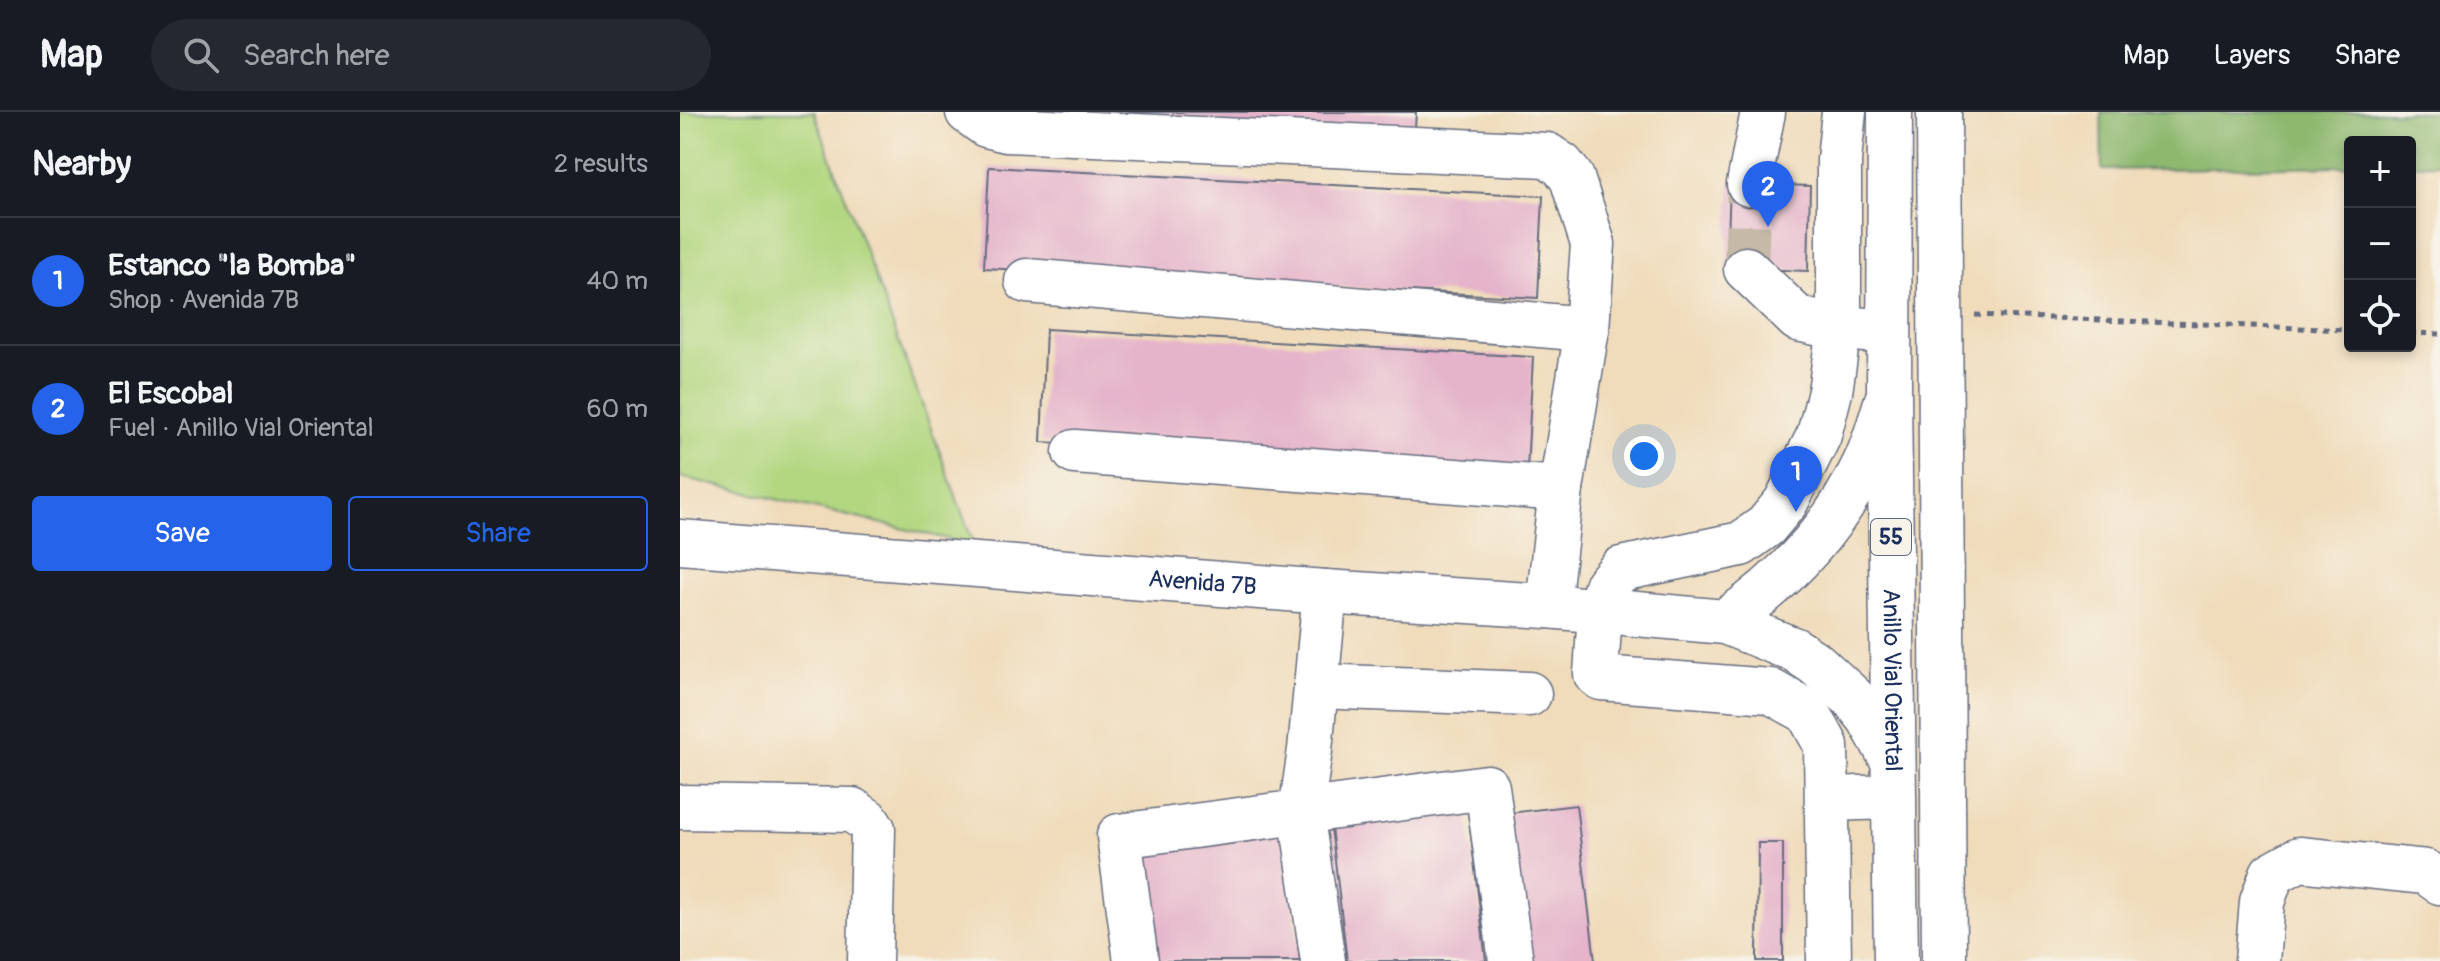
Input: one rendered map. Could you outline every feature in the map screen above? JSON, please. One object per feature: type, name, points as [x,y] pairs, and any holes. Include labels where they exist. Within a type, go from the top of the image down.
[{"type":"main road","points":[[968,112],[986,125],[1006,130],[1547,155],[1562,165],[1572,178],[1593,244],[1587,329],[1561,489],[1548,606]]},
{"type":"main road","points":[[1749,184],[1763,112]]},
{"type":"main road","points":[[1829,961],[1826,745],[1808,712],[1770,691],[1601,678],[1596,674],[1595,657],[1606,586],[1621,569],[1741,544],[1766,526],[1786,502],[1819,435],[1830,392],[1839,328],[1839,160],[1844,112]]},
{"type":"main road","name":"Anillo Vial Oriental","points":[[1890,112],[1889,394],[1896,961]]},
{"type":"main road","name":"Anillo Vial Oriental","points":[[1939,112],[1944,961]]},
{"type":"main road","points":[[1746,269],[1798,319],[1839,328],[1890,333]]},
{"type":"main road","points":[[1027,281],[1587,329]]},
{"type":"main road","points":[[1725,622],[1782,579],[1828,526],[1864,465],[1889,394]]},
{"type":"main road","points":[[1075,452],[1561,489]]},
{"type":"main road","name":"Avenida 7B","points":[[680,542],[1325,592],[1548,606],[1725,622],[1795,650],[1816,664],[1853,698],[1875,728],[1893,779]]},
{"type":"main road","points":[[1323,961],[1301,812],[1325,592]]},
{"type":"main road","points":[[1316,686],[1529,694]]},
{"type":"main road","points":[[1828,799],[1893,779]]},
{"type":"main road","points":[[1136,961],[1119,836],[1487,787],[1511,961]]},
{"type":"main road","points":[[680,807],[852,810],[861,814],[873,829],[870,961]]},
{"type":"main road","points":[[2257,961],[2262,902],[2272,874],[2299,859],[2426,872],[2440,882]]},
{"type":"path","points":[[1941,314],[2344,330]]},
{"type":"path","points":[[2416,333],[2440,334]]},
{"type":"green space","points":[[680,112],[814,112],[974,545],[680,477]]},
{"type":"green space","points":[[2101,112],[2440,112],[2440,164],[2416,165],[2416,136],[2344,136],[2344,166],[2102,170]]},
{"type":"building","points":[[981,112],[1416,112],[1414,143]]},
{"type":"building","points":[[989,167],[1543,196],[1538,298],[984,268]]},
{"type":"building","points":[[1730,183],[1810,186],[1808,271],[1727,268]]},
{"type":"building","points":[[1046,329],[1533,357],[1527,470],[1041,442]]},
{"type":"building","points":[[1576,805],[1595,961],[1527,961],[1509,813]]},
{"type":"building","points":[[1468,811],[1486,961],[1347,961],[1331,827]]},
{"type":"building","points":[[1284,831],[1300,961],[1154,961],[1140,847]]},
{"type":"building","points":[[1758,843],[1783,843],[1783,961],[1757,961]]},
{"type":"tunnel","points":[[1746,269],[1749,184]]},
{"type":"place","name":"El Escobal","points":[[1768,227]]},
{"type":"place","name":"Estanco \"la Bomba\"","points":[[1796,512]]}]
